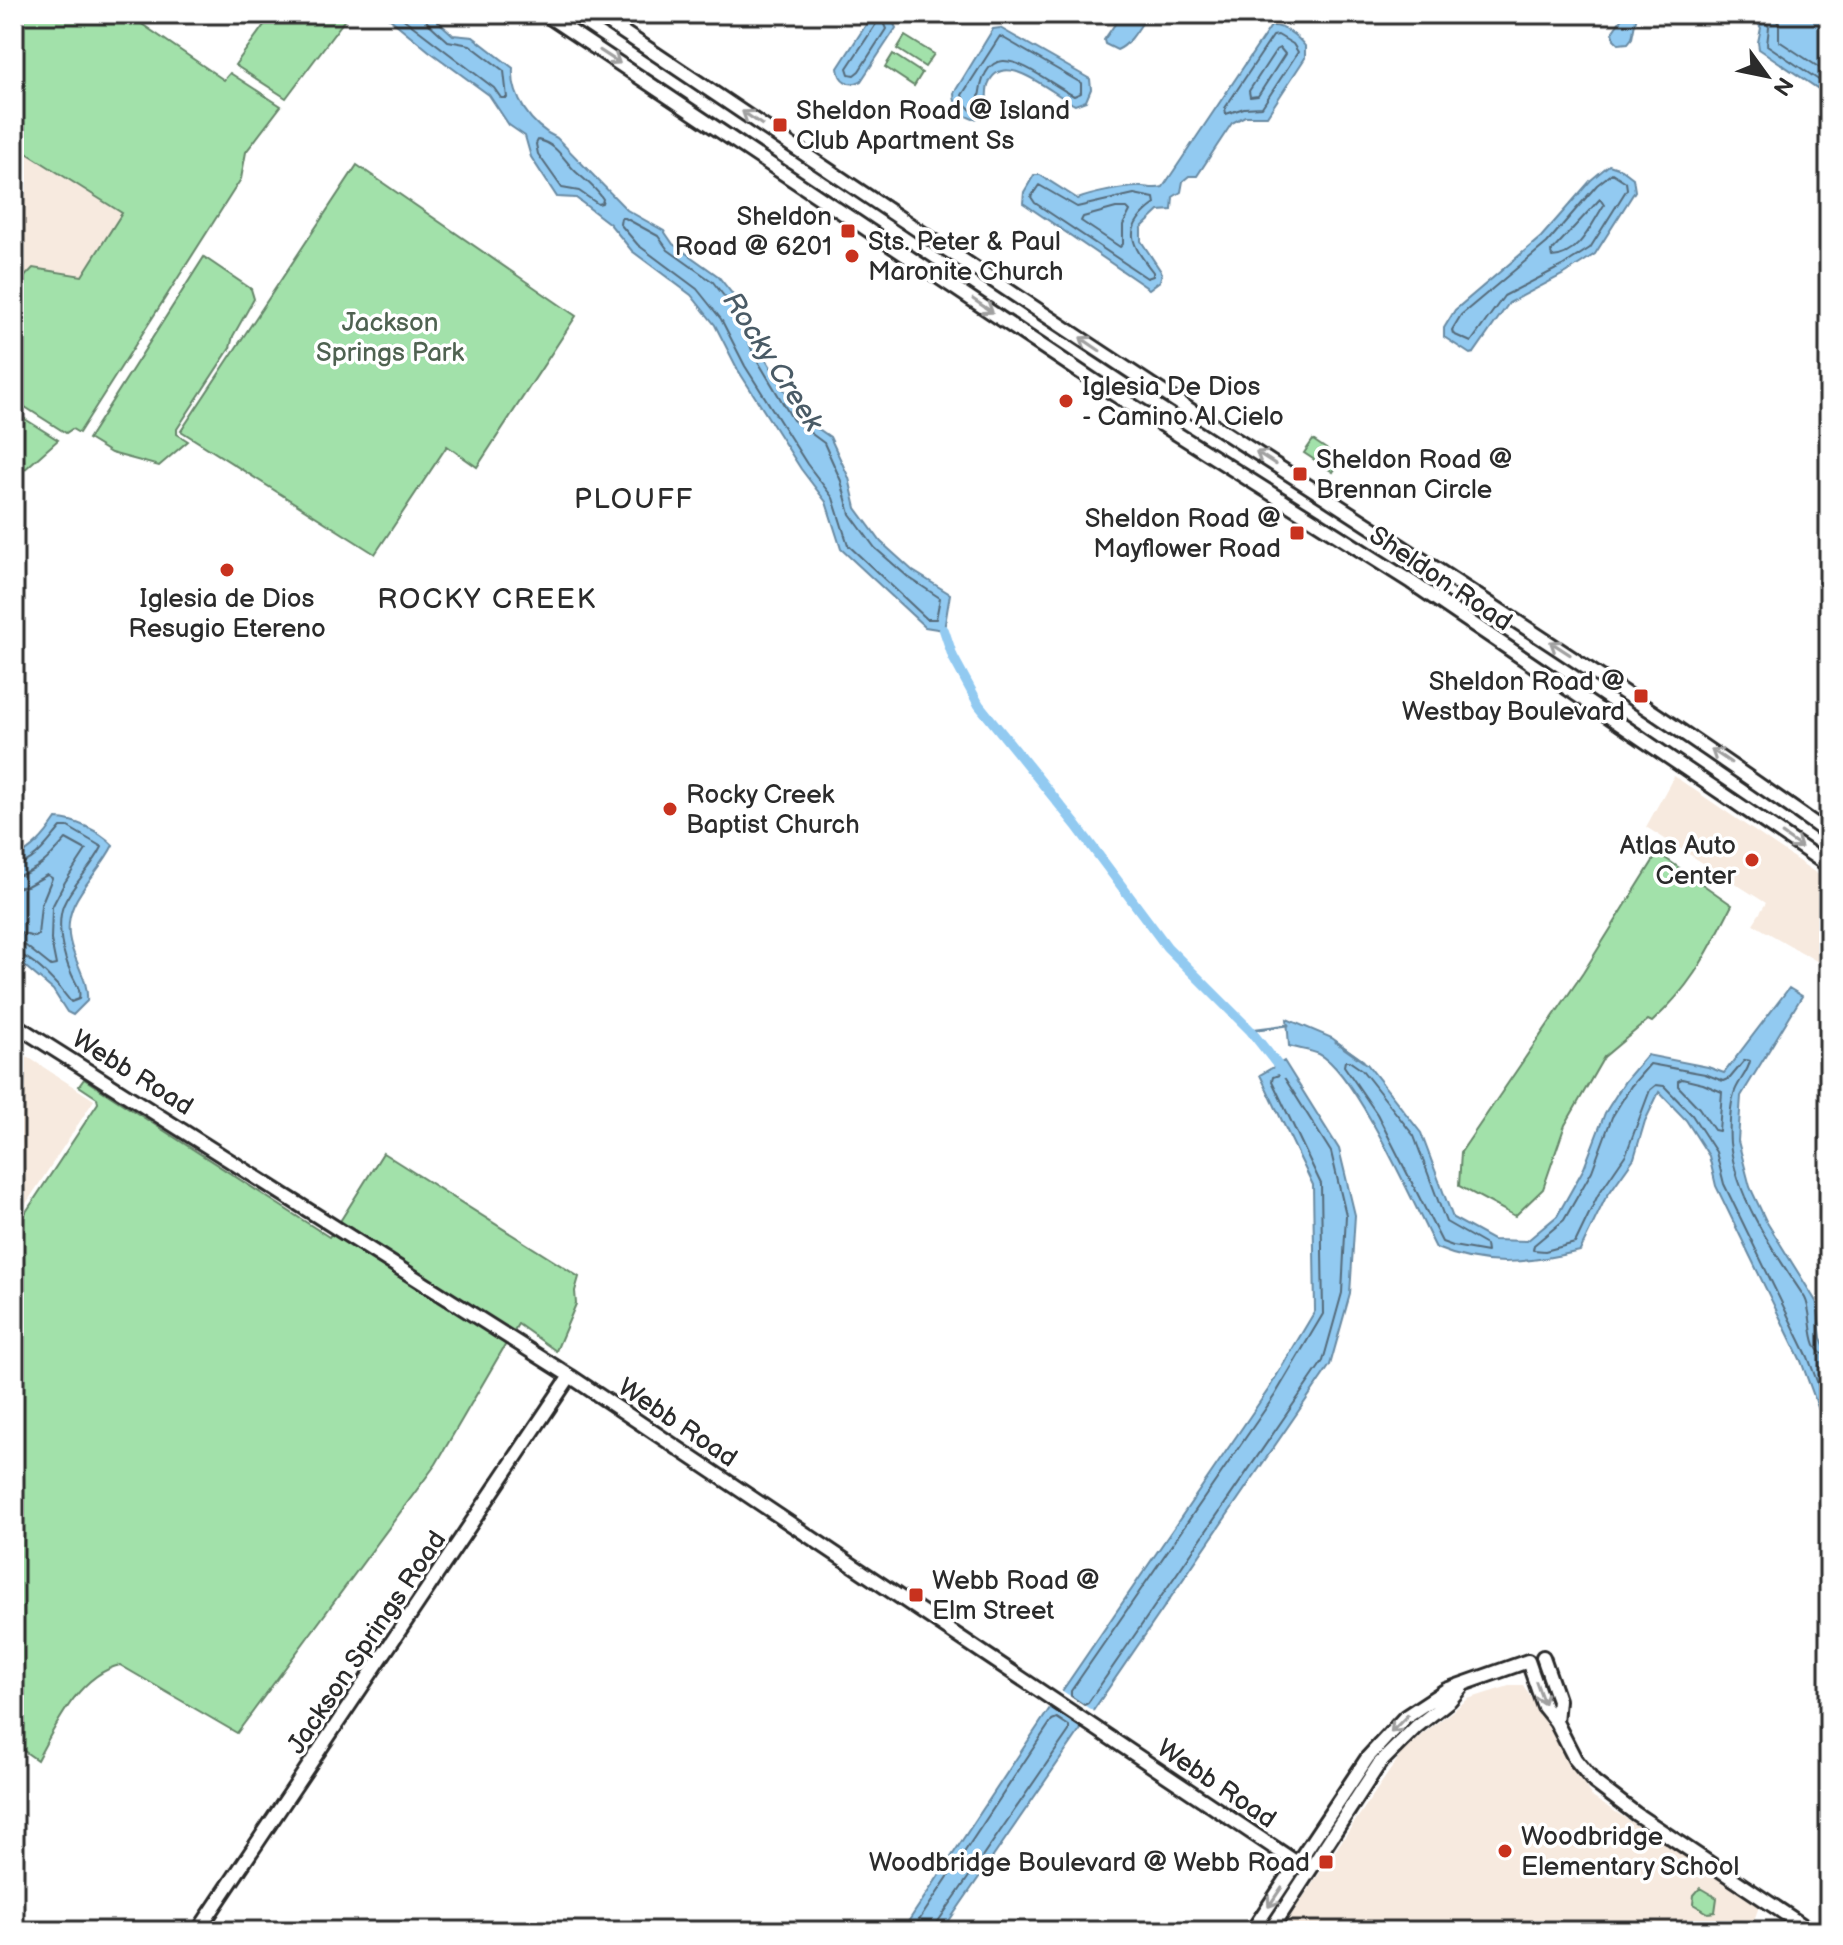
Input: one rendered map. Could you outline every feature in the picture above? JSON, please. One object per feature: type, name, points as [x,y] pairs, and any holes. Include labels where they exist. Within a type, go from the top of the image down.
[{"type":"street","name":"Sheldon Road","points":[[545,14],[1103,387],[1411,582],[1829,866]]},
{"type":"street","name":"Sheldon Road","points":[[596,14],[1143,379],[1614,684],[1771,790],[1829,834]]},
{"type":"street","name":"Webb Road","points":[[14,1024],[570,1376],[1309,1871]]},
{"type":"street","name":"Jackson Springs Road","points":[[198,1931],[570,1376]]},
{"type":"street","points":[[1543,1657],[1558,1700],[1556,1722]]},
{"type":"street","points":[[1252,1931],[1368,1757],[1405,1717],[1429,1699],[1528,1661],[1544,1707],[1556,1722],[1575,1759],[1594,1782],[1811,1931]]},
{"type":"street","points":[[1270,1931],[1379,1764],[1465,1684]]},
{"type":"shaded area","points":[[14,145],[122,213],[82,276],[33,268],[14,288]]},
{"type":"shaded area","points":[[1674,776],[1829,882],[1829,952],[1820,963],[1753,924],[1766,903],[1646,827]]},
{"type":"shaded area","points":[[14,1048],[94,1100],[14,1222]]},
{"type":"shaded area","name":"Woodbridge Elementary School","points":[[1512,1685],[1523,1685],[1592,1797],[1760,1904],[1750,1931],[1301,1931],[1287,1921],[1406,1747],[1468,1699]]},
{"type":"green space","points":[[14,14],[127,14],[224,80],[230,73],[281,106],[246,152],[241,179],[79,433],[72,429],[66,433],[14,400],[14,288],[33,268],[82,276],[122,213],[14,145]]},
{"type":"green space","points":[[272,14],[349,14],[286,98],[235,65]]},
{"type":"green space","points":[[905,36],[934,54],[925,67],[897,49]]},
{"type":"green space","points":[[893,54],[922,73],[914,86],[885,67]]},
{"type":"green space","name":"Jackson Springs Park","points":[[357,165],[576,316],[477,467],[447,446],[375,554],[181,431]]},
{"type":"green space","points":[[204,257],[251,289],[254,299],[233,336],[230,348],[177,429],[177,434],[188,441],[159,466],[111,453],[88,439]]},
{"type":"green space","points":[[14,412],[58,440],[14,479]]},
{"type":"green space","points":[[1313,440],[1341,459],[1333,472],[1304,453]]},
{"type":"green space","points":[[1658,853],[1732,905],[1706,954],[1679,994],[1652,1022],[1648,1020],[1604,1057],[1565,1125],[1543,1189],[1515,1216],[1459,1186],[1461,1152],[1583,973]]},
{"type":"green space","points":[[84,1079],[329,1237],[334,1231],[507,1342],[436,1464],[237,1733],[120,1665],[92,1679],[81,1690],[61,1717],[37,1760],[14,1744],[14,1230],[98,1103],[97,1098],[79,1086]]},
{"type":"green space","points":[[383,1153],[579,1277],[575,1291],[576,1304],[556,1351],[518,1324],[512,1334],[339,1223]]},
{"type":"green space","points":[[1700,1888],[1717,1898],[1715,1912],[1708,1913],[1693,1904],[1694,1895]]},
{"type":"water","points":[[384,14],[430,14],[453,35],[473,37],[513,68],[515,89],[531,118],[557,138],[627,210],[664,231],[673,244],[718,276],[745,310],[760,349],[800,416],[830,437],[849,478],[856,508],[881,542],[913,571],[950,594],[944,630],[925,627],[841,549],[826,502],[801,469],[738,370],[715,325],[691,295],[632,251],[610,224],[576,198],[557,197],[531,157],[525,136],[509,125],[489,95]]},
{"type":"water","points":[[873,14],[895,14],[893,22],[896,28],[861,81],[849,83],[840,76],[838,68]]},
{"type":"water","points":[[1122,14],[1148,14],[1131,39],[1117,50],[1105,44],[1104,40]]},
{"type":"water","points":[[1625,14],[1637,14],[1632,38],[1628,43],[1619,44],[1614,39],[1613,31]]},
{"type":"water","points":[[1746,14],[1829,14],[1829,96],[1759,49],[1761,28]]},
{"type":"water","points":[[1271,26],[1285,29],[1298,39],[1305,46],[1305,58],[1267,116],[1245,116],[1232,123],[1197,176],[1189,176],[1183,181],[1181,192],[1173,197],[1172,210],[1159,211],[1141,228],[1141,241],[1162,273],[1160,281],[1149,289],[1023,203],[1024,192],[1034,175],[1040,175],[1078,199],[1123,188],[1163,187]]},
{"type":"water","points":[[1000,28],[1090,79],[1091,89],[1086,101],[1075,105],[1028,77],[1004,70],[995,74],[988,85],[983,117],[973,119],[965,115],[955,102],[954,93],[993,29]]},
{"type":"water","points":[[1609,165],[1633,178],[1635,191],[1595,254],[1509,303],[1474,353],[1470,354],[1444,337],[1444,328],[1455,310],[1541,237],[1591,180]]},
{"type":"water","points":[[56,819],[86,827],[113,845],[75,901],[71,913],[70,941],[87,993],[87,1001],[73,1015],[67,1012],[53,990],[14,957],[14,859],[38,842]]},
{"type":"water","points":[[1789,988],[1802,996],[1741,1096],[1738,1141],[1750,1187],[1766,1221],[1817,1303],[1821,1338],[1829,1356],[1829,1430],[1801,1361],[1716,1186],[1709,1156],[1686,1120],[1659,1092],[1645,1121],[1634,1158],[1605,1199],[1580,1251],[1526,1261],[1473,1259],[1436,1248],[1384,1143],[1350,1086],[1334,1066],[1319,1054],[1289,1046],[1287,1019],[1332,1038],[1367,1064],[1421,1133],[1453,1218],[1493,1240],[1527,1241],[1557,1216],[1584,1168],[1605,1113],[1625,1081],[1647,1055],[1724,1073]]},
{"type":"water","points":[[1284,1061],[1339,1149],[1355,1215],[1350,1294],[1330,1365],[1088,1718],[1058,1697],[1268,1390],[1315,1311],[1313,1185],[1260,1075]]},
{"type":"water","points":[[1052,1705],[1083,1726],[942,1931],[902,1931]]},
{"type":"pier","points":[[1061,1690],[1096,1713],[1091,1720],[1055,1700]]},
{"type":"waterway","points":[[944,630],[953,657],[979,705],[1076,825],[1167,947],[1250,1030],[1284,1073]]},
{"type":"waterway","name":"Rocky Creek","points":[[1250,1030],[1288,1025]]},
{"type":"waterway","name":"Rocky Creek","points":[[1336,1042],[1363,1061]]},
{"type":"place","name":"Sheldon Road @ Island Club Apartment Ss","points":[[780,125]]},
{"type":"place","name":"Sheldon Road @ 6201","points":[[848,231]]},
{"type":"place","name":"Sts. Peter & Paul Maronite Church","points":[[852,256]]},
{"type":"place","name":"Iglesia De Dios - Camino Al Cielo","points":[[1066,401]]},
{"type":"place","name":"Sheldon Road @ Brennan Circle","points":[[1300,474]]},
{"type":"place","name":"Sheldon Road @ Mayflower Road","points":[[1297,533]]},
{"type":"place","name":"Iglesia de Dios Resugio Etereno","points":[[227,570]]},
{"type":"place","name":"Sheldon Road @ Westbay Boulevard","points":[[1641,696]]},
{"type":"place","name":"Rocky Creek Baptist Church","points":[[670,809]]},
{"type":"place","name":"Atlas Auto Center","points":[[1752,860]]},
{"type":"place","name":"Webb Road @ Elm Street","points":[[916,1595]]},
{"type":"place","name":"Woodbridge Elementary School","points":[[1505,1851]]},
{"type":"place","name":"Woodbridge Boulevard @ Webb Road","points":[[1326,1862]]},
{"type":"district","name":"PLOUFF","points":[[634,498]]},
{"type":"district","name":"ROCKY CREEK","points":[[487,598]]}]
